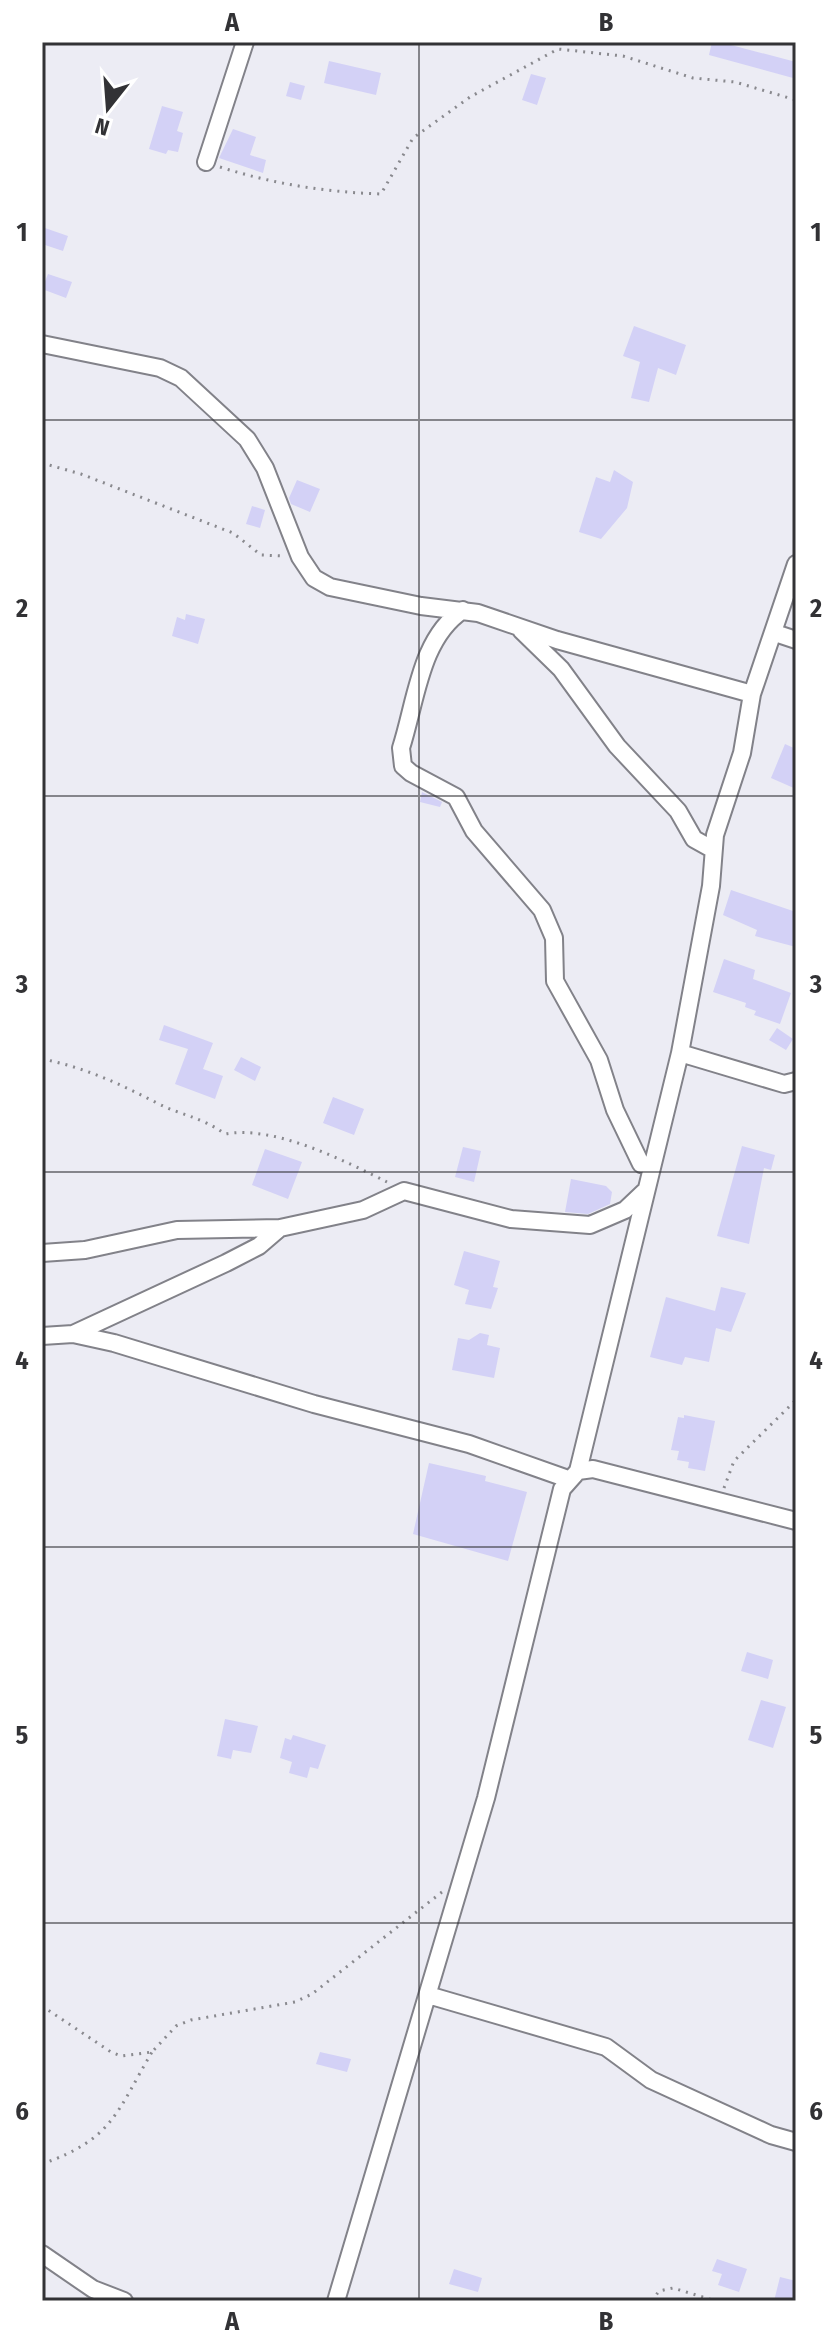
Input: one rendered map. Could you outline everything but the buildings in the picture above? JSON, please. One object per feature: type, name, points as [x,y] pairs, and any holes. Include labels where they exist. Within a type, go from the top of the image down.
[{"type":"street","points":[[206,162],[245,42]]},
{"type":"street","points":[[42,344],[160,368],[181,378],[247,439],[265,468],[300,557],[314,578],[330,587],[421,606],[463,610],[752,694]]},
{"type":"street","points":[[336,2301],[486,1798],[559,1499],[573,1475],[680,1053],[711,886],[712,849],[742,753],[752,694],[796,564]]},
{"type":"street","points":[[463,610],[440,628],[431,645],[401,748],[401,759],[411,773],[456,797],[474,831],[542,910],[554,938],[555,981],[599,1060],[620,1123],[641,1164]]},
{"type":"street","points":[[517,626],[561,669],[617,746],[678,811],[694,839],[712,849]]},
{"type":"street","points":[[775,633],[796,640]]},
{"type":"street","points":[[680,1053],[784,1084],[796,1081]]},
{"type":"street","points":[[42,1253],[85,1250],[177,1230],[280,1228],[363,1210],[404,1191],[511,1219],[590,1225],[625,1210],[645,1191]]},
{"type":"street","points":[[73,1334],[259,1246],[280,1228]]},
{"type":"street","points":[[42,1336],[73,1334],[573,1475],[612,1473],[796,1521]]},
{"type":"street","points":[[428,1995],[606,2047],[651,2080],[771,2135],[796,2142]]},
{"type":"street","points":[[42,2254],[93,2289],[124,2301]]},
{"type":"path","points":[[206,162],[269,182],[321,192],[381,194],[413,138],[470,97],[558,49],[623,56],[693,78],[735,82],[796,100]]},
{"type":"path","points":[[42,463],[81,474],[233,533],[261,555],[300,557]]},
{"type":"path","points":[[42,1059],[90,1071],[157,1103],[204,1119],[225,1134],[242,1131],[330,1154],[404,1191]]},
{"type":"path","points":[[721,1501],[734,1461],[796,1400]]},
{"type":"path","points":[[42,2164],[70,2154],[97,2138],[109,2125],[152,2052],[176,2026],[191,2020],[295,2002],[312,1994],[460,1877]]},
{"type":"path","points":[[42,2006],[111,2052],[121,2056],[152,2052]]},
{"type":"path","points":[[652,2301],[659,2291],[673,2288],[716,2301]]}]
